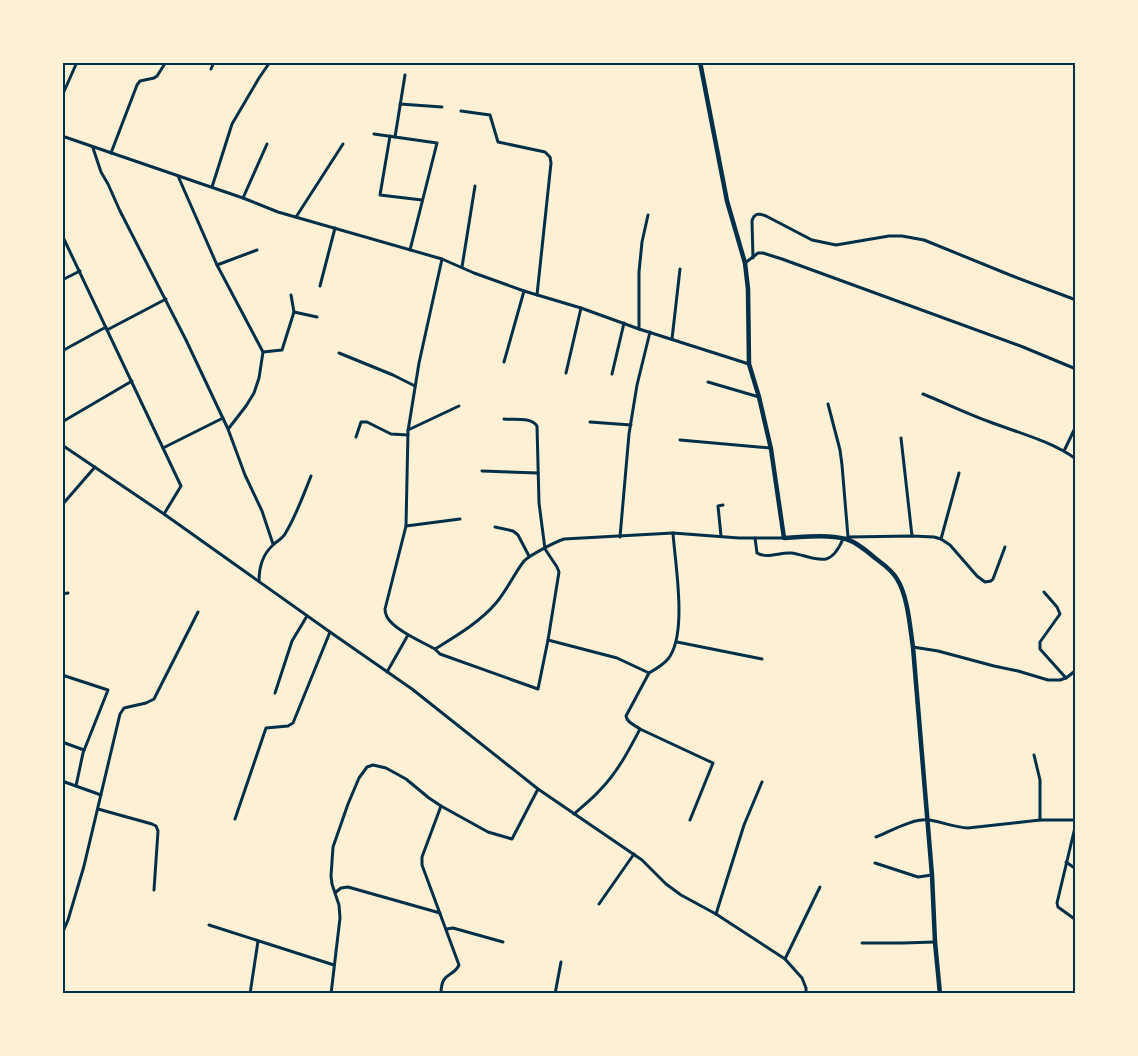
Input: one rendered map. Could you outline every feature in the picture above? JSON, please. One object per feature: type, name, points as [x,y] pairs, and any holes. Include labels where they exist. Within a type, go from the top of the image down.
[{"type":"street","points":[[62,96],[77,62]]},
{"type":"street","points":[[111,153],[137,85],[140,81],[157,76],[166,62]]},
{"type":"street","points":[[211,69],[214,62]]},
{"type":"street","points":[[212,187],[232,124],[270,62]]},
{"type":"street","points":[[700,62],[727,201],[745,263],[748,288],[749,364],[771,448],[784,538]]},
{"type":"street","points":[[395,137],[405,75]]},
{"type":"street","points":[[400,104],[442,107]]},
{"type":"street","points":[[461,111],[490,115],[498,142],[545,152],[550,157],[551,163],[537,295]]},
{"type":"street","points":[[374,134],[437,143],[410,250]]},
{"type":"street","points":[[62,136],[178,175],[278,212],[442,259],[524,291],[749,364]]},
{"type":"street","points":[[390,136],[380,195],[422,200]]},
{"type":"street","points":[[243,198],[267,144]]},
{"type":"street","points":[[296,217],[343,144]]},
{"type":"street","points":[[93,147],[120,211],[166,299],[228,428],[274,544]]},
{"type":"street","points":[[178,175],[217,265],[263,352],[259,378],[254,393],[228,428]]},
{"type":"street","points":[[462,268],[475,186]]},
{"type":"street","points":[[753,258],[752,221],[755,214],[759,214],[812,240],[836,245],[888,236],[902,236],[924,240],[1076,300]]},
{"type":"street","points":[[639,329],[639,272],[642,242],[648,215]]},
{"type":"street","points":[[320,286],[335,228]]},
{"type":"street","points":[[62,235],[181,486],[164,514]]},
{"type":"street","points":[[217,265],[257,250]]},
{"type":"street","points":[[745,263],[758,253],[763,252],[1023,347],[1076,370]]},
{"type":"street","points":[[442,259],[419,363],[408,430],[406,526],[385,609],[386,616],[393,624],[435,649],[440,654],[538,689],[559,572],[545,549],[539,503],[537,426],[535,422],[530,420],[504,419]]},
{"type":"street","points":[[672,339],[680,269]]},
{"type":"street","points":[[62,280],[80,271]]},
{"type":"street","points":[[504,362],[524,291]]},
{"type":"street","points":[[263,352],[282,350],[294,312],[291,295]]},
{"type":"street","points":[[62,351],[166,299]]},
{"type":"street","points":[[566,373],[581,308]]},
{"type":"street","points":[[294,312],[317,317]]},
{"type":"street","points":[[612,374],[624,323]]},
{"type":"street","points":[[620,537],[631,425],[637,385],[650,332]]},
{"type":"street","points":[[339,353],[415,386]]},
{"type":"street","points":[[62,422],[132,381]]},
{"type":"street","points":[[708,382],[759,397]]},
{"type":"street","points":[[923,394],[988,422],[1049,444],[1076,459]]},
{"type":"street","points":[[755,538],[757,553],[760,555],[789,552],[827,559],[832,556],[846,538],[840,450],[828,404]]},
{"type":"street","points":[[408,430],[459,406]]},
{"type":"street","points":[[163,448],[223,418]]},
{"type":"street","points":[[356,437],[361,422],[367,422],[391,434],[408,435]]},
{"type":"street","points":[[590,422],[631,425]]},
{"type":"street","points":[[1064,451],[1076,426]]},
{"type":"street","points":[[901,438],[912,536]]},
{"type":"street","points":[[680,440],[771,448]]},
{"type":"street","points":[[62,445],[164,514],[412,689],[538,789],[642,860],[673,890],[716,914],[785,959],[802,978],[806,994]]},
{"type":"street","points":[[62,505],[94,467]]},
{"type":"street","points":[[482,471],[538,473]]},
{"type":"street","points":[[941,539],[959,473]]},
{"type":"street","points":[[259,581],[259,574],[266,553],[284,536],[311,476]]},
{"type":"street","points":[[720,536],[718,506],[724,505]]},
{"type":"street","points":[[406,526],[460,519]]},
{"type":"street","points":[[495,527],[515,532],[529,556]]},
{"type":"street","points":[[673,533],[679,588],[677,642],[668,659],[661,666],[650,672],[626,716],[629,722],[640,729],[713,763],[690,820]]},
{"type":"street","points":[[435,649],[474,623],[496,603],[529,556],[564,539],[673,533],[755,538],[822,536],[846,538],[934,537],[950,545],[977,576],[985,582],[993,579],[1004,547]]},
{"type":"street","points":[[846,538],[866,550],[888,568],[898,580],[903,592],[910,624],[932,875],[935,942],[940,994]]},
{"type":"street","points":[[1044,592],[1057,607],[1060,614],[1040,642],[1040,648],[1066,678]]},
{"type":"street","points":[[62,594],[68,593]]},
{"type":"street","points":[[62,934],[84,866],[120,714],[124,708],[146,703],[154,699],[198,612]]},
{"type":"street","points":[[275,693],[292,641],[307,616]]},
{"type":"street","points":[[235,819],[266,728],[288,726],[293,723],[330,632]]},
{"type":"street","points":[[387,672],[408,634]]},
{"type":"street","points":[[548,640],[617,658],[650,672]]},
{"type":"street","points":[[677,642],[762,659]]},
{"type":"street","points":[[913,647],[938,651],[1048,680],[1066,678],[1076,670]]},
{"type":"street","points":[[62,675],[108,690],[84,750],[76,786]]},
{"type":"street","points":[[574,814],[606,783],[640,729]]},
{"type":"street","points":[[62,742],[84,750]]},
{"type":"street","points":[[1034,755],[1040,780],[1040,820]]},
{"type":"street","points":[[331,994],[340,918],[339,905],[331,876],[333,847],[359,778],[367,767],[373,765],[386,768],[406,779],[441,806],[488,832],[512,839],[538,789]]},
{"type":"street","points":[[62,781],[102,795]]},
{"type":"street","points":[[716,914],[744,825],[762,782]]},
{"type":"street","points":[[441,806],[422,857],[422,865],[459,964],[457,970],[450,973],[443,980],[441,994]]},
{"type":"street","points":[[98,809],[156,826],[158,831],[154,890]]},
{"type":"street","points":[[876,837],[911,823],[927,820],[968,828],[1040,820],[1076,821],[1057,906],[1076,920]]},
{"type":"street","points":[[599,904],[634,854]]},
{"type":"street","points":[[875,862],[918,877],[932,875]]},
{"type":"street","points":[[1066,862],[1076,869]]},
{"type":"street","points":[[336,892],[341,888],[348,887],[440,913]]},
{"type":"street","points":[[785,959],[820,887]]},
{"type":"street","points":[[209,925],[334,965]]},
{"type":"street","points":[[446,929],[453,928],[502,942]]},
{"type":"street","points":[[250,994],[258,941]]},
{"type":"street","points":[[862,942],[903,944],[935,942]]},
{"type":"street","points":[[555,994],[561,962]]}]
